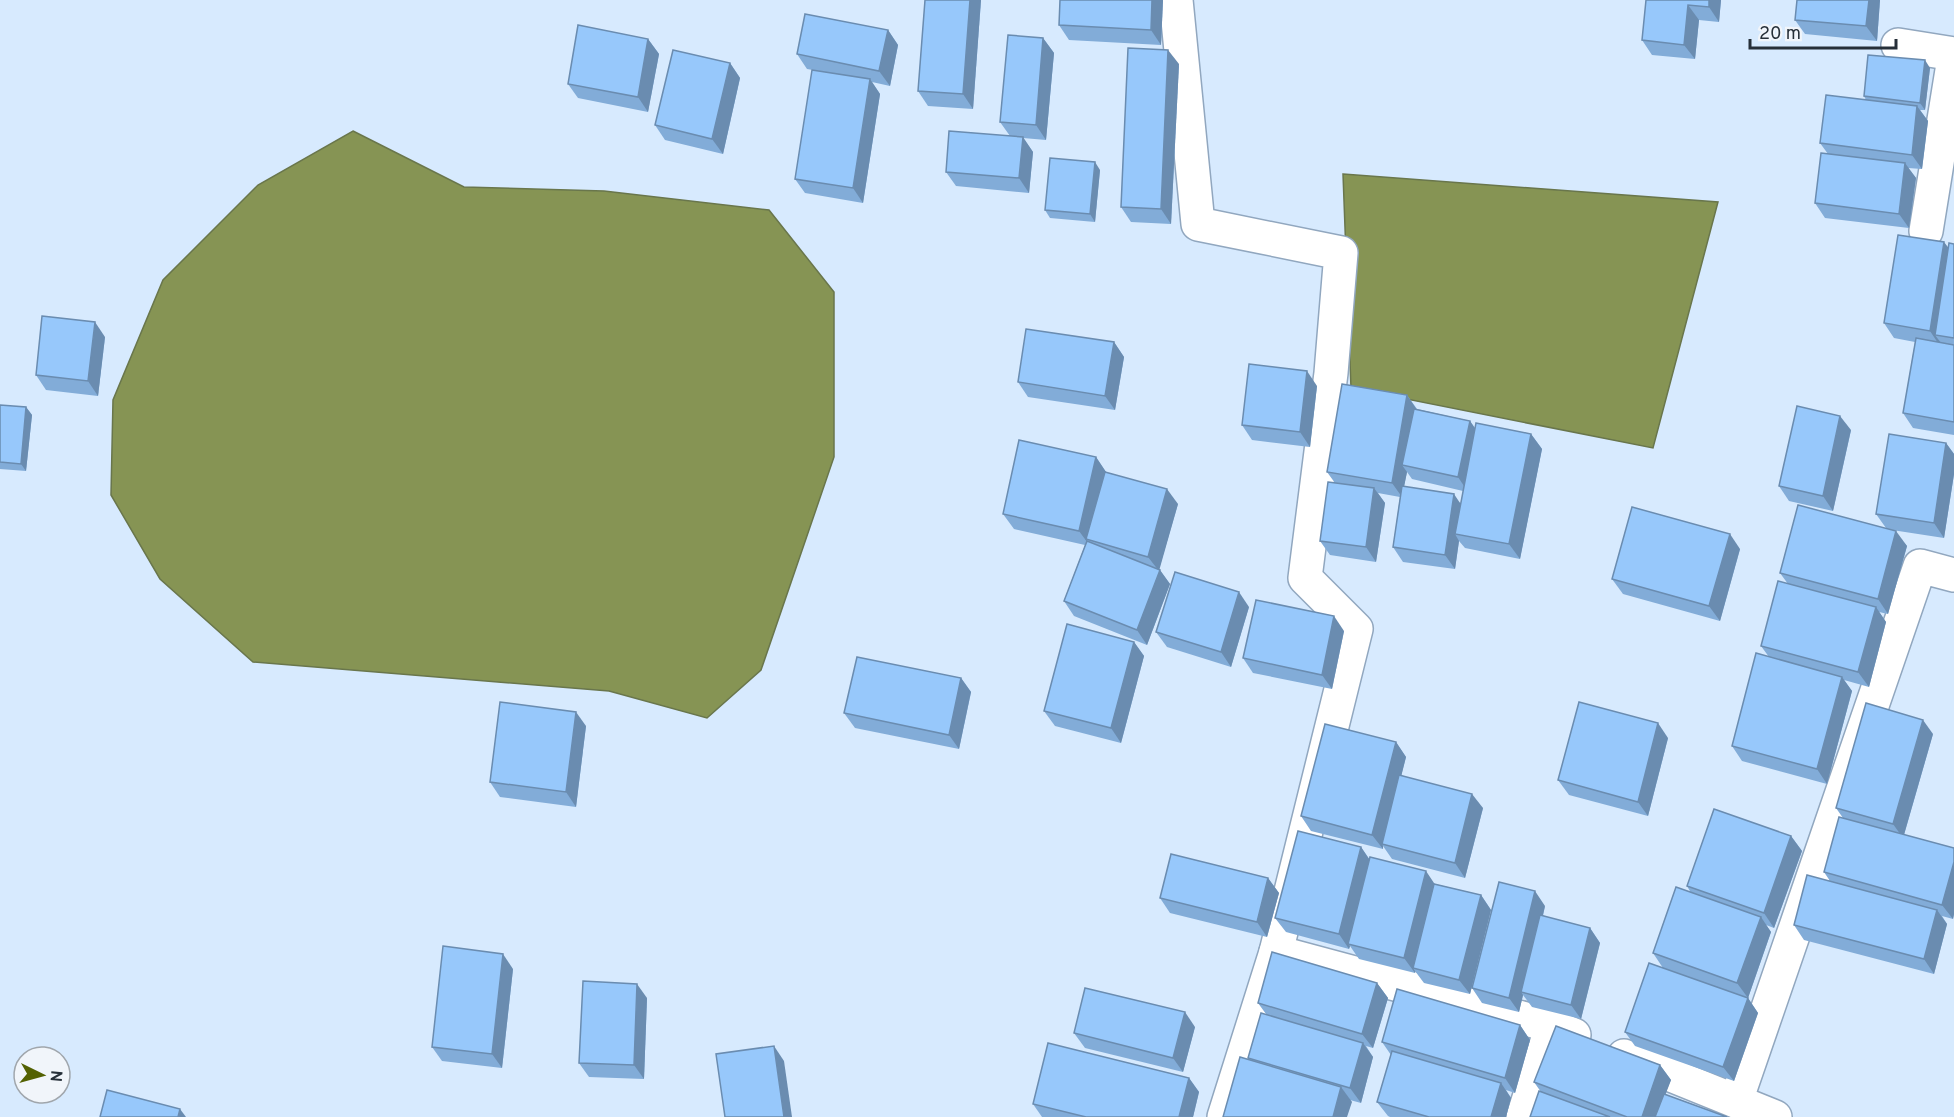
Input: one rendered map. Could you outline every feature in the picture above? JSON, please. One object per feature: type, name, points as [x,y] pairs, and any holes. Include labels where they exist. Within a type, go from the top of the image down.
[{"type":"street","points":[[1176,0],[1198,224],[1341,253],[1330,373],[1305,578],[1356,629],[1276,952],[1224,1117]]},
{"type":"street","points":[[1898,45],[1954,56],[1926,231]]},
{"type":"street","points":[[1736,1101],[1920,566],[1954,575]]},
{"type":"street","points":[[1276,952],[1552,1026],[1775,1117]]},
{"type":"street","points":[[1523,1117],[1552,1026]]},
{"type":"shaded area","points":[[353,131],[464,187],[604,191],[769,210],[834,292],[834,457],[761,670],[707,718],[609,691],[253,662],[160,579],[111,495],[113,400],[163,280],[258,185]]},
{"type":"shaded area","points":[[1343,174],[1718,202],[1653,448],[1351,388]]},
{"type":"building","points":[[925,0],[970,0],[963,94],[918,91]]},
{"type":"building","points":[[1060,0],[1152,0],[1151,30],[1059,25]]},
{"type":"building","points":[[1646,0],[1709,0],[1709,7],[1688,5],[1684,45],[1642,40]]},
{"type":"building","points":[[1797,0],[1869,0],[1866,26],[1795,20]]},
{"type":"building","points":[[805,14],[888,30],[879,71],[797,54]]},
{"type":"building","points":[[578,25],[648,39],[638,97],[568,84]]},
{"type":"building","points":[[1008,35],[1043,38],[1036,125],[1000,122]]},
{"type":"building","points":[[1128,48],[1168,50],[1161,209],[1121,207]]},
{"type":"building","points":[[673,50],[730,63],[712,139],[655,125]]},
{"type":"building","points":[[1868,55],[1925,60],[1920,103],[1864,96]]},
{"type":"building","points":[[812,70],[870,79],[853,188],[795,179]]},
{"type":"building","points":[[1826,95],[1917,106],[1912,155],[1820,143]]},
{"type":"building","points":[[949,131],[1023,137],[1019,178],[946,172]]},
{"type":"building","points":[[1821,153],[1905,163],[1899,214],[1815,203]]},
{"type":"building","points":[[1050,158],[1095,162],[1090,214],[1045,210]]},
{"type":"building","points":[[1898,235],[1944,242],[1930,331],[1884,323]]},
{"type":"building","points":[[1949,243],[1954,244],[1954,338],[1935,335]]},
{"type":"building","points":[[42,316],[95,322],[88,381],[36,375]]},
{"type":"building","points":[[1026,329],[1114,342],[1105,396],[1018,382]]},
{"type":"building","points":[[1916,338],[1954,345],[1954,422],[1903,413]]},
{"type":"building","points":[[1249,364],[1307,371],[1300,432],[1242,425]]},
{"type":"building","points":[[1342,384],[1407,395],[1392,483],[1327,472]]},
{"type":"building","points":[[0,405],[26,407],[21,464],[0,462]]},
{"type":"building","points":[[1797,406],[1840,416],[1823,496],[1779,486]]},
{"type":"building","points":[[1414,409],[1470,421],[1458,477],[1402,465]]},
{"type":"building","points":[[1476,423],[1531,434],[1509,544],[1455,534]]},
{"type":"building","points":[[1889,434],[1946,443],[1934,523],[1876,514]]},
{"type":"building","points":[[1019,440],[1096,457],[1079,531],[1003,514]]},
{"type":"building","points":[[1105,472],[1167,489],[1148,557],[1086,539]]},
{"type":"building","points":[[1328,482],[1374,488],[1366,547],[1320,541]]},
{"type":"building","points":[[1402,486],[1454,494],[1445,555],[1393,547]]},
{"type":"building","points":[[1798,505],[1896,531],[1878,599],[1780,573]]},
{"type":"building","points":[[1632,507],[1730,534],[1709,606],[1612,579]]},
{"type":"building","points":[[1087,541],[1160,570],[1137,630],[1064,601]]},
{"type":"building","points":[[1175,572],[1239,592],[1221,652],[1156,632]]},
{"type":"building","points":[[1778,581],[1876,607],[1858,672],[1761,646]]},
{"type":"building","points":[[1256,600],[1334,616],[1322,675],[1243,658]]},
{"type":"building","points":[[1067,624],[1134,642],[1111,728],[1044,711]]},
{"type":"building","points":[[1756,653],[1842,677],[1817,769],[1732,746]]},
{"type":"building","points":[[857,657],[961,678],[949,735],[844,713]]},
{"type":"building","points":[[500,702],[576,712],[566,792],[490,782]]},
{"type":"building","points":[[1579,702],[1658,723],[1638,802],[1558,780]]},
{"type":"building","points":[[1866,703],[1923,720],[1893,824],[1836,808]]},
{"type":"building","points":[[1325,724],[1396,742],[1372,835],[1301,816]]},
{"type":"building","points":[[1399,775],[1472,794],[1455,863],[1382,844]]},
{"type":"building","points":[[1714,809],[1791,836],[1764,913],[1687,886]]},
{"type":"building","points":[[1839,817],[1954,848],[1954,862],[1942,905],[1824,872]]},
{"type":"building","points":[[1298,831],[1361,847],[1339,934],[1275,918]]},
{"type":"building","points":[[1171,854],[1268,878],[1257,922],[1160,898]]},
{"type":"building","points":[[1370,857],[1426,871],[1404,958],[1348,944]]},
{"type":"building","points":[[1807,875],[1937,910],[1924,959],[1794,925]]},
{"type":"building","points":[[1499,882],[1535,891],[1509,998],[1472,988]]},
{"type":"building","points":[[1434,884],[1481,895],[1459,980],[1413,968]]},
{"type":"building","points":[[1676,887],[1761,917],[1737,983],[1653,953]]},
{"type":"building","points":[[1540,915],[1590,928],[1571,1005],[1521,992]]},
{"type":"building","points":[[443,946],[503,954],[492,1054],[432,1047]]},
{"type":"building","points":[[1272,952],[1377,983],[1362,1034],[1258,1003]]},
{"type":"building","points":[[1649,963],[1748,998],[1723,1067],[1625,1032]]},
{"type":"building","points":[[583,981],[637,984],[634,1065],[579,1063]]},
{"type":"building","points":[[1085,988],[1185,1012],[1173,1058],[1074,1033]]},
{"type":"building","points":[[1397,989],[1520,1025],[1505,1078],[1382,1042]]},
{"type":"building","points":[[1261,1013],[1363,1043],[1350,1088],[1248,1058]]},
{"type":"building","points":[[1556,1026],[1660,1065],[1642,1117],[1627,1117],[1534,1082]]},
{"type":"building","points":[[1048,1043],[1189,1078],[1179,1117],[1086,1117],[1033,1104]]},
{"type":"building","points":[[774,1046],[784,1117],[725,1117],[716,1054]]},
{"type":"building","points":[[1392,1051],[1501,1083],[1491,1117],[1429,1117],[1377,1102]]},
{"type":"building","points":[[1240,1057],[1341,1087],[1333,1117],[1223,1117]]},
{"type":"building","points":[[107,1090],[180,1109],[178,1117],[100,1117]]},
{"type":"building","points":[[1539,1091],[1610,1117],[1530,1117]]},
{"type":"building","points":[[1664,1094],[1727,1117],[1655,1117]]}]
